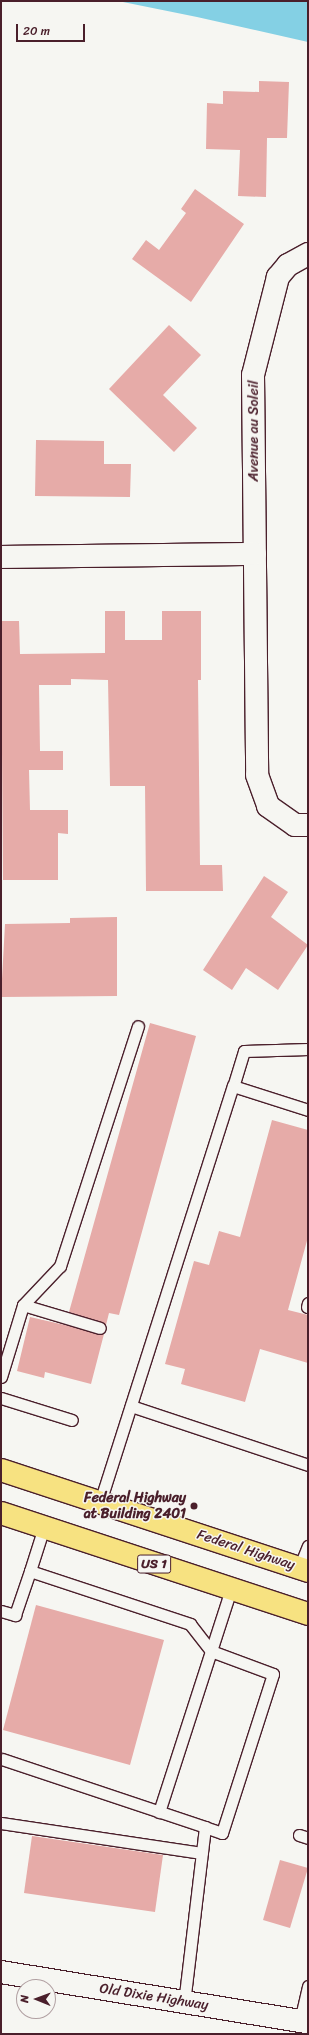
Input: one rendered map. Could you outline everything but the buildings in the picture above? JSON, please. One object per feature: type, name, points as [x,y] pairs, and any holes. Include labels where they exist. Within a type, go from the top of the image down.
[{"type":"main road","name":"Federal Highway","points":[[1,1470],[304,1569]]},
{"type":"main road","name":"US 1","points":[[1,1513],[308,1614]]},
{"type":"street","name":"Avenue au Soleil","points":[[308,254],[288,265],[278,278],[253,375],[260,791],[268,806],[280,818],[295,825],[308,825]]},
{"type":"street","points":[[1,557],[255,554]]},
{"type":"street","name":"Old Dixie Highway","points":[[1,1972],[304,2021]]},
{"type":"lane","points":[[1,1376],[23,1305],[60,1266],[138,1026]]},
{"type":"lane","points":[[100,1502],[244,1051],[308,1049]]},
{"type":"lane","points":[[233,1086],[308,1110]]},
{"type":"lane","points":[[23,1305],[100,1328]]},
{"type":"lane","points":[[1,1398],[72,1420]]},
{"type":"lane","points":[[131,1406],[308,1465]]},
{"type":"lane","points":[[1,1611],[15,1615],[44,1528]]},
{"type":"lane","points":[[304,1569],[308,1546]]},
{"type":"lane","points":[[2,1759],[222,1832],[274,1674],[211,1651],[190,1624],[30,1571]]},
{"type":"lane","points":[[159,1812],[231,1589]]},
{"type":"lane","points":[[1,1823],[202,1853]]},
{"type":"lane","points":[[184,2002],[205,1827]]},
{"type":"lane","points":[[304,2021],[308,1986]]},
{"type":"water","points":[[118,1],[308,1],[308,42],[197,17]]},
{"type":"place","name":"Federal Highway at Building 2401","points":[[194,1506]]}]
